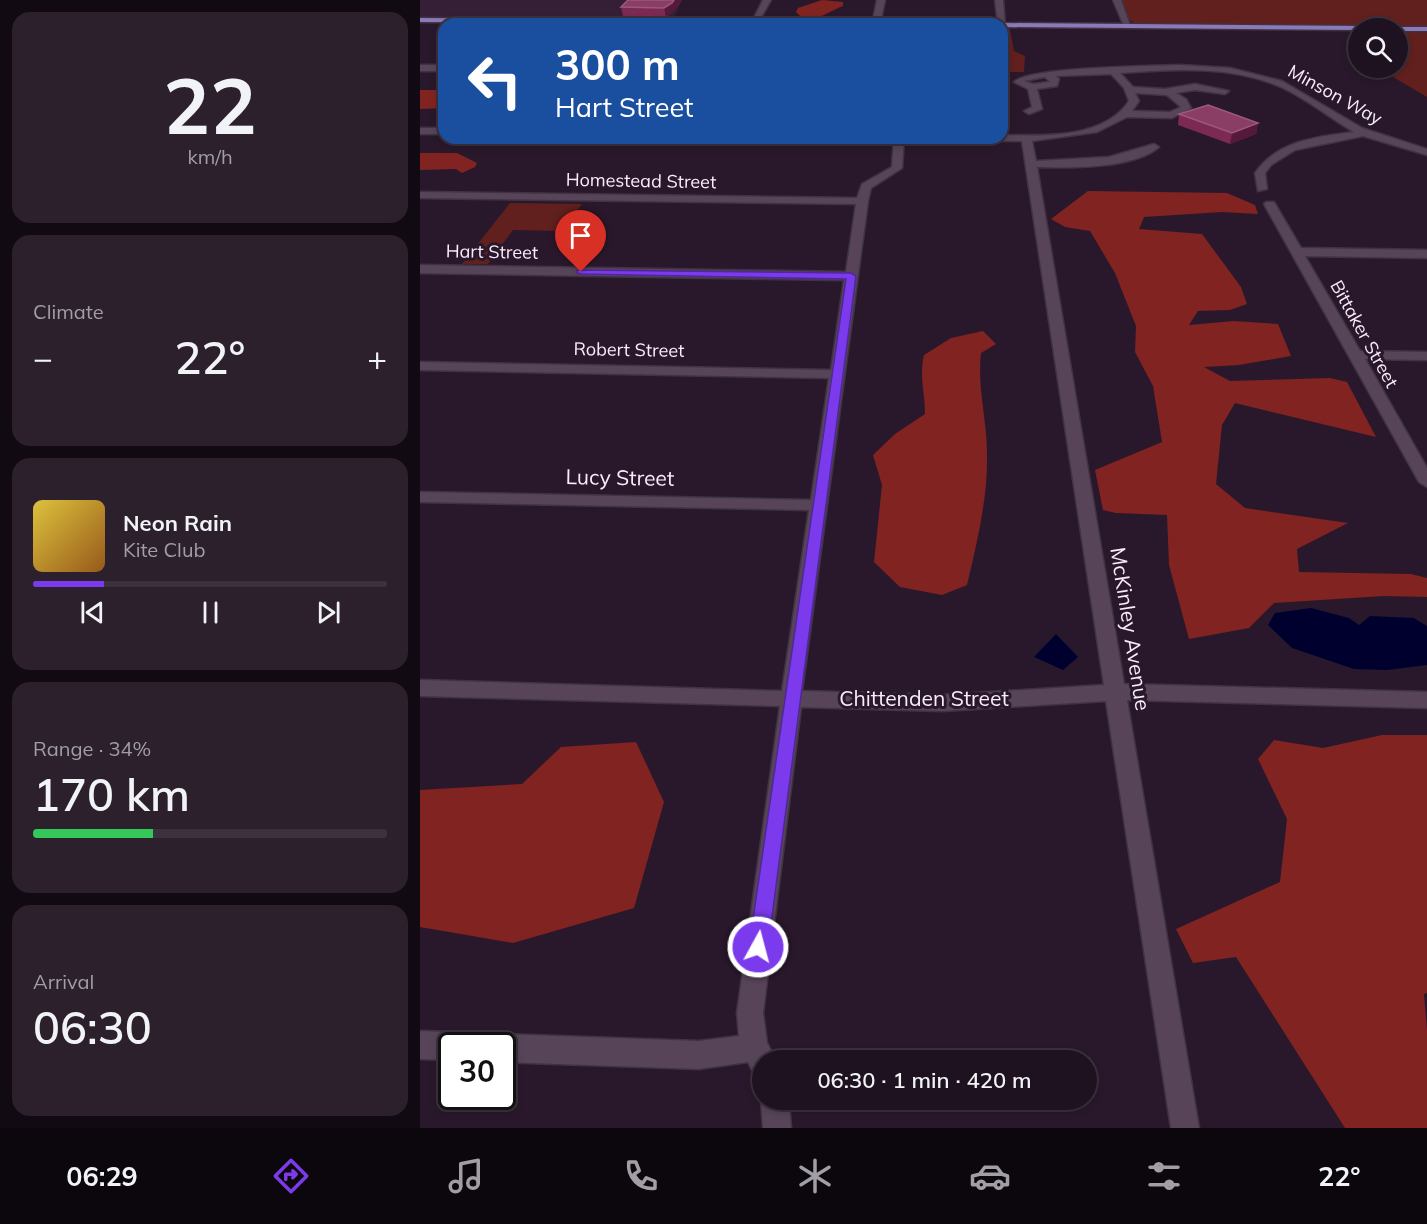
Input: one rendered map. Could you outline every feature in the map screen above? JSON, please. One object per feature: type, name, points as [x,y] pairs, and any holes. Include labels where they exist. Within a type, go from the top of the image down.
[{"type":"main road","points":[[420,20],[438,20]]},
{"type":"main road","points":[[1008,25],[1348,28]]},
{"type":"main road","points":[[1408,29],[1427,29]]},
{"type":"street","points":[[757,18],[767,0]]},
{"type":"street","points":[[877,18],[881,0]]},
{"type":"street","points":[[999,0],[1001,18]]},
{"type":"street","points":[[1117,0],[1128,26]]},
{"type":"street","points":[[420,68],[438,68]]},
{"type":"street","name":"Minson Way","points":[[1032,87],[1018,80],[1025,76],[1202,68],[1257,76],[1295,90],[1364,133],[1427,152]]},
{"type":"street","points":[[1008,138],[1027,139],[1083,132],[1110,123],[1125,114],[1134,101],[1130,90],[1113,71]]},
{"type":"street","points":[[1029,111],[1037,109],[1032,87],[1054,84],[1055,79],[1048,75]]},
{"type":"street","points":[[1165,92],[1195,87],[1225,91]]},
{"type":"street","points":[[1125,114],[1172,115],[1186,108],[1176,95],[1130,90]]},
{"type":"street","points":[[420,130],[438,131]]},
{"type":"street","points":[[1262,189],[1260,172],[1273,157],[1302,146],[1364,133]]},
{"type":"street","name":"McKinley Avenue","points":[[1027,139],[1104,625],[1118,693],[1185,1128]]},
{"type":"street","points":[[757,1050],[750,1013],[818,505],[862,201],[866,186],[897,168],[899,144]]},
{"type":"street","points":[[1031,164],[1079,165],[1137,155],[1154,147]]},
{"type":"street","name":"Homestead Street","points":[[420,195],[862,201]]},
{"type":"street","name":"Bittaker Street","points":[[1270,204],[1427,482]]},
{"type":"street","points":[[1298,252],[1427,254]]},
{"type":"street","name":"Hart Street","points":[[420,269],[851,276]]},
{"type":"street","points":[[1356,355],[1427,356]]},
{"type":"street","name":"Robert Street","points":[[420,366],[838,374]]},
{"type":"street","name":"Lucy Street","points":[[420,497],[818,505]]},
{"type":"street","name":"Chittenden Street","points":[[420,688],[942,703],[1118,693],[1427,700]]},
{"type":"street","points":[[420,1045],[438,1046]]},
{"type":"street","points":[[516,1048],[699,1055],[752,1054]]},
{"type":"street","points":[[776,1110],[777,1128]]},
{"type":"shaded area","points":[[420,0],[682,0],[674,18],[420,17]]},
{"type":"shaded area","points":[[822,0],[843,2],[843,6],[814,18],[802,18],[796,12],[798,8]]},
{"type":"shaded area","points":[[1121,0],[1427,0],[1427,27],[1408,27],[1408,18],[1348,18],[1348,26],[1137,24],[1129,20]]},
{"type":"shaded area","points":[[1008,29],[1010,29],[1014,51],[1025,56],[1024,72],[1008,72]]},
{"type":"shaded area","points":[[1408,32],[1427,32],[1427,97],[1395,78],[1408,78]]},
{"type":"shaded area","points":[[420,90],[438,90],[438,108],[420,109]]},
{"type":"shaded area","points":[[420,153],[457,153],[477,163],[475,167],[462,173],[456,169],[420,170]]},
{"type":"shaded area","points":[[1088,191],[1227,193],[1255,205],[1258,214],[1222,212],[1144,217],[1139,229],[1202,234],[1241,287],[1247,304],[1230,310],[1198,311],[1189,325],[1234,321],[1278,324],[1291,356],[1239,365],[1204,367],[1230,381],[1330,378],[1347,382],[1376,437],[1235,403],[1222,425],[1216,484],[1245,508],[1348,523],[1297,549],[1299,572],[1411,574],[1427,578],[1427,597],[1384,596],[1274,603],[1249,628],[1189,639],[1169,565],[1167,515],[1116,513],[1103,510],[1095,470],[1162,442],[1153,386],[1135,352],[1136,326],[1115,273],[1090,231],[1065,227],[1051,219]]},
{"type":"shaded area","points":[[510,203],[582,204],[563,231],[513,230],[488,264],[462,264]]},
{"type":"shaded area","points":[[983,331],[996,344],[981,353],[980,379],[987,441],[986,487],[967,585],[942,595],[900,587],[874,562],[882,485],[873,455],[895,434],[925,414],[922,377],[924,355],[951,338]]},
{"type":"shaded area","points":[[1311,608],[1349,618],[1359,625],[1370,616],[1414,618],[1427,626],[1427,665],[1387,670],[1354,669],[1292,648],[1268,625],[1275,613]]},
{"type":"shaded area","points":[[1056,634],[1078,657],[1063,670],[1034,657]]},
{"type":"shaded area","points":[[1382,735],[1427,735],[1427,993],[1424,994],[1427,1030],[1427,1128],[1345,1128],[1236,957],[1193,963],[1176,929],[1280,882],[1287,819],[1258,759],[1274,740],[1323,748]]},
{"type":"shaded area","points":[[636,742],[664,802],[634,908],[513,943],[420,927],[420,790],[522,784],[561,747]]},
{"type":"building","points":[[628,0],[674,0],[664,8],[621,7]]},
{"type":"building","points":[[1208,105],[1258,123],[1232,133],[1179,114]]},
{"type":"route","points":[[581,272],[851,276],[758,947]]}]
